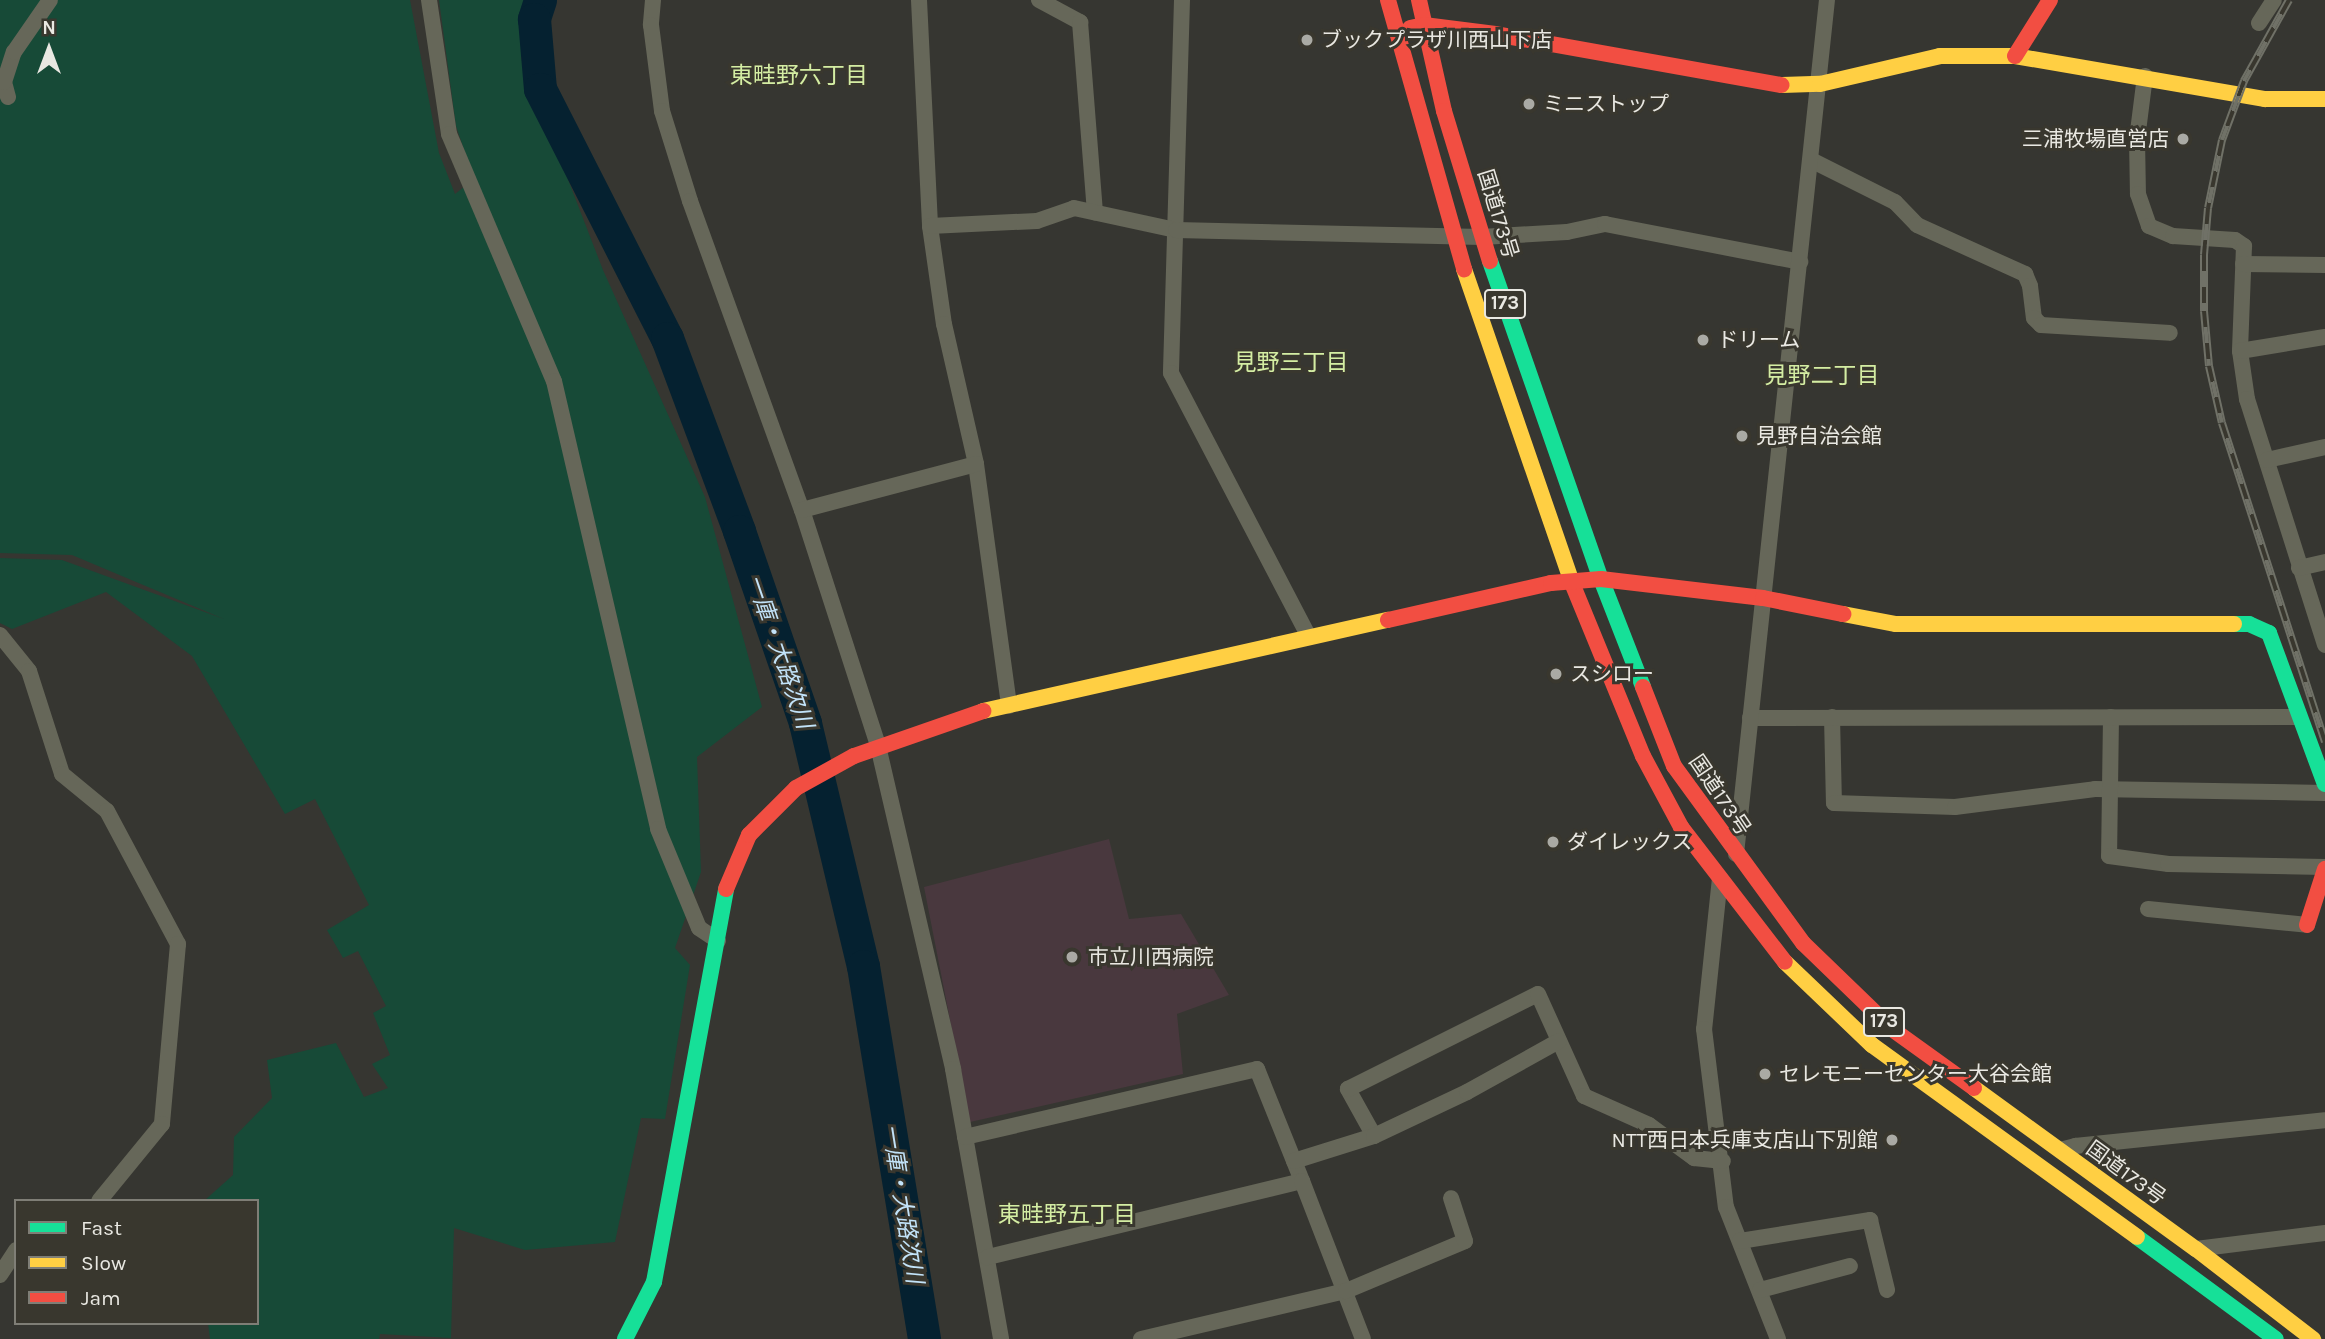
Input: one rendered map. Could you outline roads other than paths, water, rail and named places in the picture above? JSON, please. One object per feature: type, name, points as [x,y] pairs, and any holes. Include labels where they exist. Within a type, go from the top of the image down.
[{"type":"main road","name":"173","points":[[1388,0],[1454,237],[1572,582],[1643,756],[1681,827],[1786,964],[1872,1045],[2276,1339]]},
{"type":"main road","name":"国道173号","points":[[1419,0],[1444,111],[1482,237],[1601,579],[1674,766],[1736,855],[1803,943],[1892,1030],[2196,1249],[2312,1339]]},
{"type":"main road","points":[[2015,57],[2050,0]]},
{"type":"main road","points":[[1395,30],[1424,25],[1496,34],[1784,85],[1820,84],[1940,57],[2015,57],[2146,76],[2220,93],[2265,99],[2325,99]]},
{"type":"main road","points":[[625,1339],[654,1282],[727,881],[749,835],[796,788],[853,756],[980,712],[1551,583],[1601,579],[1763,598],[1896,624],[2249,624],[2269,633],[2325,784]]},
{"type":"main road","points":[[2307,925],[2325,868]]},
{"type":"street","points":[[8,96],[4,82],[15,52],[50,0]]},
{"type":"street","points":[[429,0],[449,134],[554,382],[658,829],[699,928],[718,941]]},
{"type":"street","points":[[653,0],[651,25],[662,111],[690,201],[802,510],[878,746],[953,1069],[1001,1339]]},
{"type":"street","points":[[919,0],[930,226],[944,324],[976,464],[1009,706]]},
{"type":"street","points":[[1039,0],[1080,22],[1095,212]]},
{"type":"street","points":[[1182,0],[1171,373],[1309,637]]},
{"type":"street","points":[[1779,1339],[1726,1207],[1723,1160],[1704,1029],[1719,878],[1736,855],[1827,0]]},
{"type":"street","points":[[2259,23],[2274,0]]},
{"type":"street","points":[[2146,76],[2137,139],[2138,194],[2149,226],[2173,236],[2235,240],[2244,246],[2240,351],[2247,399],[2325,645]]},
{"type":"street","points":[[1811,160],[1895,202],[1917,225],[2025,274],[2030,286],[2034,318],[2041,324],[2170,333]]},
{"type":"street","points":[[930,226],[1037,221],[1074,208],[1176,230],[1482,237],[1567,232],[1605,224],[1800,262]]},
{"type":"street","points":[[2243,264],[2325,265]]},
{"type":"street","points":[[2240,351],[2325,337]]},
{"type":"street","points":[[2267,460],[2325,447]]},
{"type":"street","points":[[802,510],[976,464]]},
{"type":"street","points":[[2299,568],[2325,562]]},
{"type":"street","points":[[0,635],[29,671],[62,774],[107,811],[178,944],[162,1124],[101,1199]]},
{"type":"street","points":[[1832,717],[1834,803],[1955,807],[2095,789],[2325,793]]},
{"type":"street","points":[[2111,717],[2109,856],[2168,864],[2325,868]]},
{"type":"street","points":[[1750,718],[2299,717]]},
{"type":"street","points":[[2148,909],[2307,925]]},
{"type":"street","points":[[1374,1136],[1348,1089],[1538,994],[1584,1096],[1649,1125],[1694,1158],[1723,1160]]},
{"type":"street","points":[[1294,1161],[1374,1136],[1467,1092],[1559,1041]]},
{"type":"street","points":[[965,1137],[1257,1069],[1363,1339]]},
{"type":"street","points":[[2060,1150],[2075,1146],[2325,1120]]},
{"type":"street","points":[[986,1256],[1302,1181]]},
{"type":"street","points":[[1141,1339],[1346,1291],[1465,1241],[1451,1198]]},
{"type":"street","points":[[1740,1241],[1870,1220],[1887,1290]]},
{"type":"street","points":[[2196,1249],[2325,1233]]},
{"type":"street","points":[[0,1275],[14,1253]]},
{"type":"street","points":[[1760,1290],[1850,1266]]},
{"type":"waterway","name":"一庫・大路次川","points":[[540,0],[534,19],[540,89],[667,338],[739,531],[805,723],[863,966],[924,1339]]},
{"type":"railway","points":[[2289,0],[2244,81],[2222,140],[2208,208],[2204,255],[2204,311],[2209,366],[2222,423],[2325,742]]},
{"type":"place","name":"ブックプラザ川西山下店","points":[[1307,40]]},
{"type":"place","name":"ミニストップ","points":[[1529,104]]},
{"type":"place","name":"三浦牧場直営店","points":[[2183,139]]},
{"type":"place","name":"ドリーム","points":[[1703,340]]},
{"type":"place","name":"見野自治会館","points":[[1742,436]]},
{"type":"place","name":"スシロー","points":[[1556,674]]},
{"type":"place","name":"ダイレックス","points":[[1553,842]]},
{"type":"place","name":"市立川西病院","points":[[1072,957]]},
{"type":"place","name":"セレモニーセンター大谷会館","points":[[1765,1074]]},
{"type":"place","name":"NTT西日本兵庫支店山下別館","points":[[1892,1140]]},
{"type":"district","name":"東畦野六丁目","points":[[799,76]]},
{"type":"district","name":"見野三丁目","points":[[1291,363]]},
{"type":"district","name":"見野二丁目","points":[[1822,376]]},
{"type":"district","name":"東畦野五丁目","points":[[1067,1215]]}]
